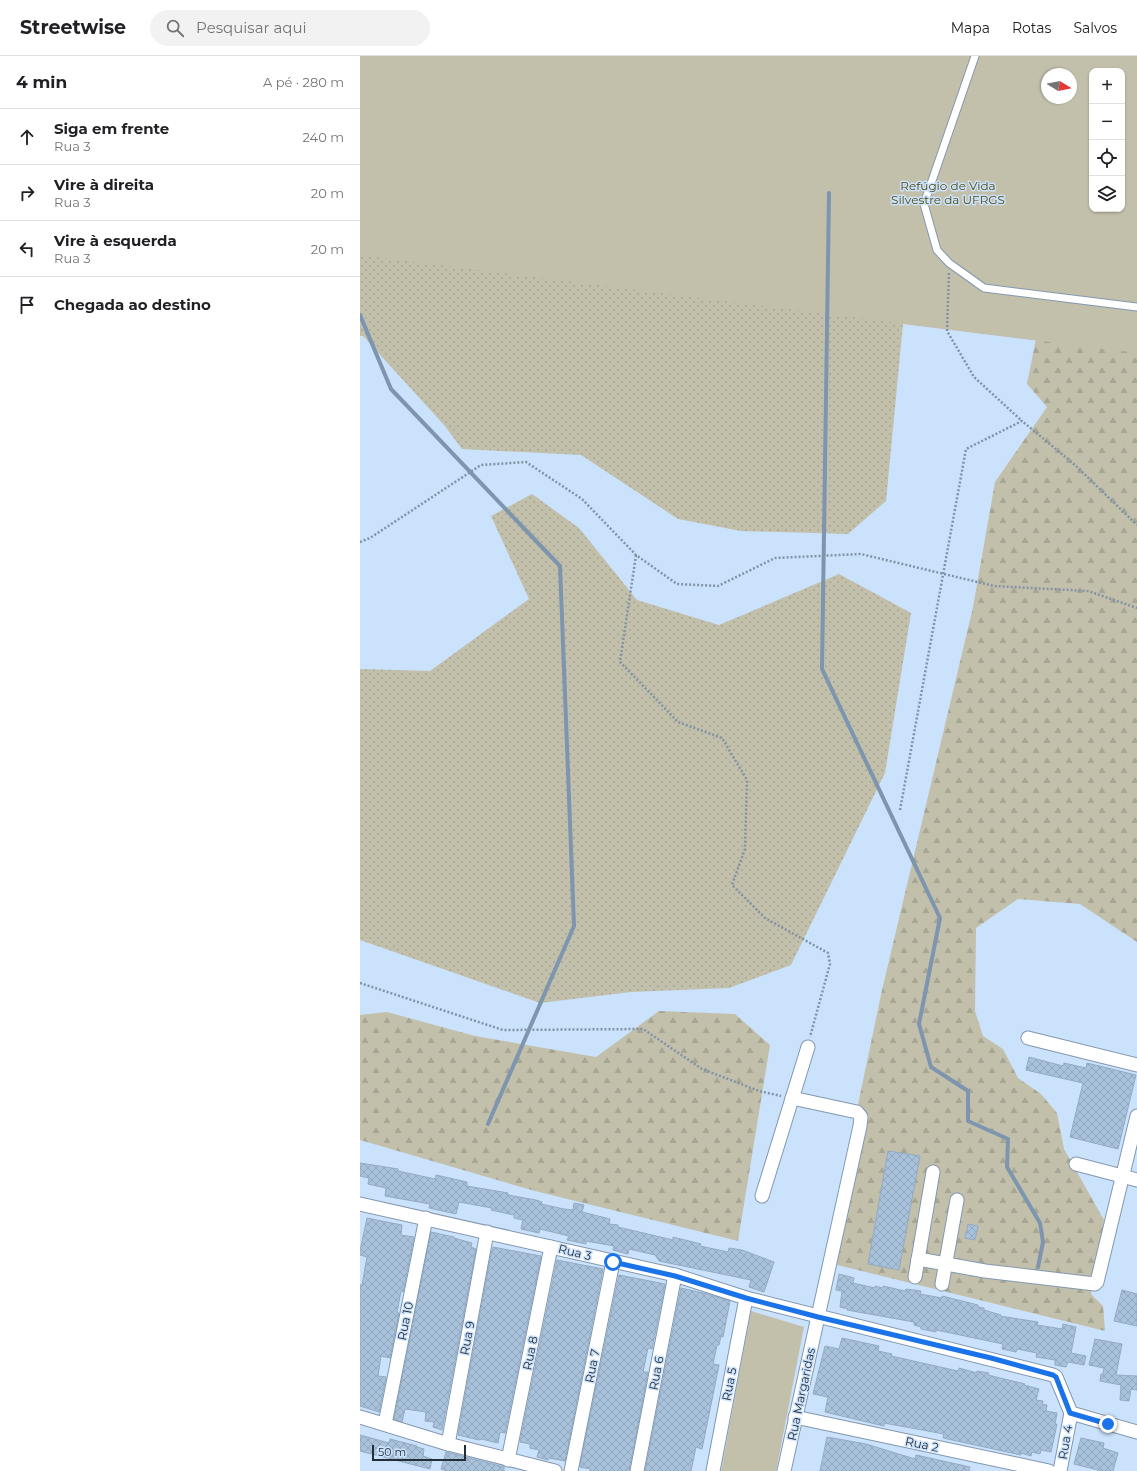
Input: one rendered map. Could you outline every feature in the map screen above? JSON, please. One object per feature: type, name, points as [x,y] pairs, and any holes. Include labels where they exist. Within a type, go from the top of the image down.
[{"type":"street","points":[[1028,1038],[1137,1065]]},
{"type":"street","points":[[762,1196],[808,1047]]},
{"type":"street","name":"Rua Margaridas","points":[[784,1471],[861,1117],[857,1112],[792,1098]]},
{"type":"street","points":[[918,1259],[985,1271],[1095,1284],[1097,1282],[1137,1116]]},
{"type":"street","points":[[1076,1164],[1137,1180]]},
{"type":"street","points":[[915,1277],[933,1172]]},
{"type":"street","points":[[942,1284],[957,1200]]},
{"type":"street","name":"Rua 3","points":[[360,1206],[426,1218],[675,1276],[746,1298],[818,1317],[991,1358],[1053,1375],[1056,1377],[1070,1413]]},
{"type":"street","name":"Rua 10","points":[[385,1424],[426,1218]]},
{"type":"street","name":"Rua 9","points":[[448,1444],[487,1232]]},
{"type":"street","name":"Rua 8","points":[[508,1460],[551,1247]]},
{"type":"street","name":"Rua 7","points":[[571,1471],[613,1262]]},
{"type":"street","name":"Rua 6","points":[[637,1471],[675,1276]]},
{"type":"street","name":"Rua 5","points":[[713,1471],[746,1298]]},
{"type":"street","points":[[1070,1413],[1137,1432]]},
{"type":"street","name":"Rua 4","points":[[1060,1471],[1070,1413]]},
{"type":"street","points":[[360,1417],[448,1444],[555,1471]]},
{"type":"street","name":"Rua 2","points":[[795,1417],[1049,1471]]},
{"type":"lane","points":[[974,56],[924,204],[937,250],[949,262],[984,288],[1137,307]]},
{"type":"path","points":[[949,262],[947,331],[974,377],[1022,421],[1075,465],[1137,525]]},
{"type":"path","points":[[900,810],[966,449],[1022,421]]},
{"type":"path","points":[[360,542],[370,538],[481,465],[526,462],[582,499],[636,555],[678,584],[718,586],[775,558],[861,554],[994,586],[1088,591],[1137,608]]},
{"type":"path","points":[[636,555],[620,662],[678,722],[722,738],[747,780],[745,849],[732,885],[765,918],[828,953],[830,959],[830,964],[808,1047]]},
{"type":"path","points":[[360,983],[503,1030],[643,1029],[702,1068],[758,1091],[792,1098]]},
{"type":"green space","name":"Refúgio de Vida Silvestre da UFRGS","points":[[360,56],[1137,56],[1137,353],[903,324],[886,501],[848,534],[741,531],[678,519],[581,455],[462,449],[444,425],[363,336],[360,336]]},
{"type":"green space","name":"Refúgio de Vida Silvestre da UFRGS","points":[[360,56],[1137,56],[1137,353],[360,255]]},
{"type":"green space","points":[[1039,323],[1137,331],[1137,942],[1080,904],[1018,899],[976,928],[975,1011],[983,1036],[1003,1049],[1018,1078],[1041,1094],[1057,1113],[1064,1149],[1104,1220],[1091,1294],[1103,1306],[1105,1331],[825,1262],[882,990],[973,607],[995,482],[1047,407],[1027,384]]},
{"type":"green space","points":[[532,494],[579,528],[637,600],[719,625],[839,574],[911,613],[885,773],[791,965],[729,988],[631,992],[540,1003],[360,940],[360,669],[430,671],[529,599],[491,516]]},
{"type":"green space","points":[[659,1011],[735,1014],[770,1045],[738,1241],[535,1191],[360,1140],[360,1015],[387,1012],[475,1036],[596,1057]]},
{"type":"green space","points":[[751,1311],[804,1327],[776,1471],[721,1471]]},
{"type":"building","points":[[1029,1057],[1063,1066],[1064,1063],[1086,1068],[1087,1063],[1136,1075],[1118,1149],[1070,1137],[1083,1083],[1026,1070]]},
{"type":"building","points":[[888,1151],[920,1156],[899,1270],[868,1264]]},
{"type":"building","points":[[360,1163],[398,1169],[398,1171],[435,1179],[436,1175],[467,1182],[467,1186],[508,1193],[508,1195],[536,1200],[542,1202],[541,1204],[564,1209],[573,1210],[574,1203],[584,1205],[582,1212],[610,1219],[609,1224],[618,1225],[618,1227],[673,1240],[673,1237],[701,1244],[700,1246],[728,1252],[729,1248],[742,1250],[774,1262],[764,1292],[749,1287],[751,1280],[659,1261],[655,1255],[629,1249],[628,1254],[613,1250],[614,1246],[586,1241],[586,1244],[567,1240],[569,1236],[540,1229],[539,1233],[521,1229],[523,1220],[514,1218],[514,1215],[491,1210],[492,1208],[459,1202],[456,1214],[429,1208],[430,1204],[385,1196],[386,1188],[368,1184],[369,1178],[360,1176]]},
{"type":"building","points":[[367,1218],[402,1225],[401,1235],[414,1237],[403,1292],[401,1291],[397,1312],[399,1313],[390,1358],[381,1356],[378,1376],[386,1377],[379,1412],[360,1406],[360,1285],[362,1285],[367,1257],[360,1255],[360,1251]]},
{"type":"building","points":[[968,1224],[978,1226],[975,1240],[965,1238]]},
{"type":"building","points":[[431,1232],[472,1243],[471,1247],[476,1249],[442,1430],[433,1427],[434,1422],[425,1421],[426,1412],[405,1409],[402,1422],[394,1419]]},
{"type":"building","points":[[493,1247],[541,1256],[505,1433],[500,1432],[498,1443],[458,1435]]},
{"type":"building","points":[[557,1260],[603,1269],[565,1461],[549,1458],[548,1460],[537,1457],[539,1450],[530,1448],[530,1444],[520,1442]]},
{"type":"building","points":[[839,1274],[854,1278],[853,1283],[875,1288],[875,1286],[883,1288],[883,1286],[905,1291],[906,1289],[921,1291],[920,1294],[942,1298],[942,1296],[978,1305],[978,1307],[984,1308],[984,1310],[1001,1315],[1000,1316],[1038,1322],[1037,1325],[1062,1329],[1063,1324],[1076,1327],[1071,1353],[1086,1356],[1084,1365],[1068,1362],[1066,1367],[1055,1365],[1055,1360],[1036,1357],[1037,1353],[1017,1349],[1016,1352],[1002,1349],[1003,1344],[936,1330],[936,1332],[921,1329],[921,1327],[914,1325],[914,1322],[847,1310],[848,1309],[840,1307],[842,1291],[836,1290]]},
{"type":"building","points":[[619,1275],[665,1284],[652,1349],[648,1348],[643,1372],[648,1372],[629,1471],[590,1471],[590,1469],[580,1467],[580,1465]]},
{"type":"building","points":[[681,1288],[730,1301],[723,1337],[721,1336],[719,1345],[717,1345],[713,1364],[719,1365],[702,1449],[696,1447],[691,1471],[645,1471]]},
{"type":"building","points":[[1122,1290],[1137,1294],[1137,1326],[1114,1321]]},
{"type":"building","points":[[842,1338],[879,1346],[878,1351],[892,1354],[891,1356],[958,1371],[959,1368],[977,1373],[977,1371],[989,1373],[988,1375],[1039,1389],[1036,1400],[1043,1401],[1042,1404],[1047,1405],[1046,1411],[1057,1413],[1055,1424],[1057,1424],[1051,1452],[1041,1450],[1040,1454],[1032,1452],[1031,1456],[1021,1453],[1021,1455],[943,1438],[944,1434],[884,1423],[884,1426],[825,1412],[828,1397],[813,1394],[825,1346],[839,1349]]},
{"type":"building","points":[[1095,1339],[1122,1344],[1116,1375],[1137,1376],[1137,1390],[1131,1389],[1129,1401],[1120,1400],[1121,1385],[1100,1381],[1104,1368],[1089,1365]]},
{"type":"building","points":[[360,1435],[389,1443],[390,1439],[424,1449],[423,1456],[432,1459],[430,1469],[360,1451]]},
{"type":"building","points":[[827,1437],[866,1444],[915,1459],[916,1455],[970,1467],[969,1471],[820,1471]]},
{"type":"building","points":[[1081,1438],[1104,1443],[1103,1448],[1118,1453],[1113,1471],[1102,1471],[1074,1464]]},
{"type":"building","points":[[446,1452],[504,1467],[504,1471],[447,1471],[441,1469]]},
{"type":"waterway","points":[[829,193],[822,669],[940,918],[919,1024],[931,1067],[968,1091],[968,1121],[1008,1139],[1007,1167],[1040,1223],[1043,1242],[1038,1267]]},
{"type":"waterway","points":[[360,315],[391,389],[560,566],[574,926],[488,1124]]},
{"type":"route","points":[[613,1262],[675,1276],[746,1298],[818,1317],[991,1358],[1053,1375],[1056,1377],[1070,1413],[1108,1424]]}]
